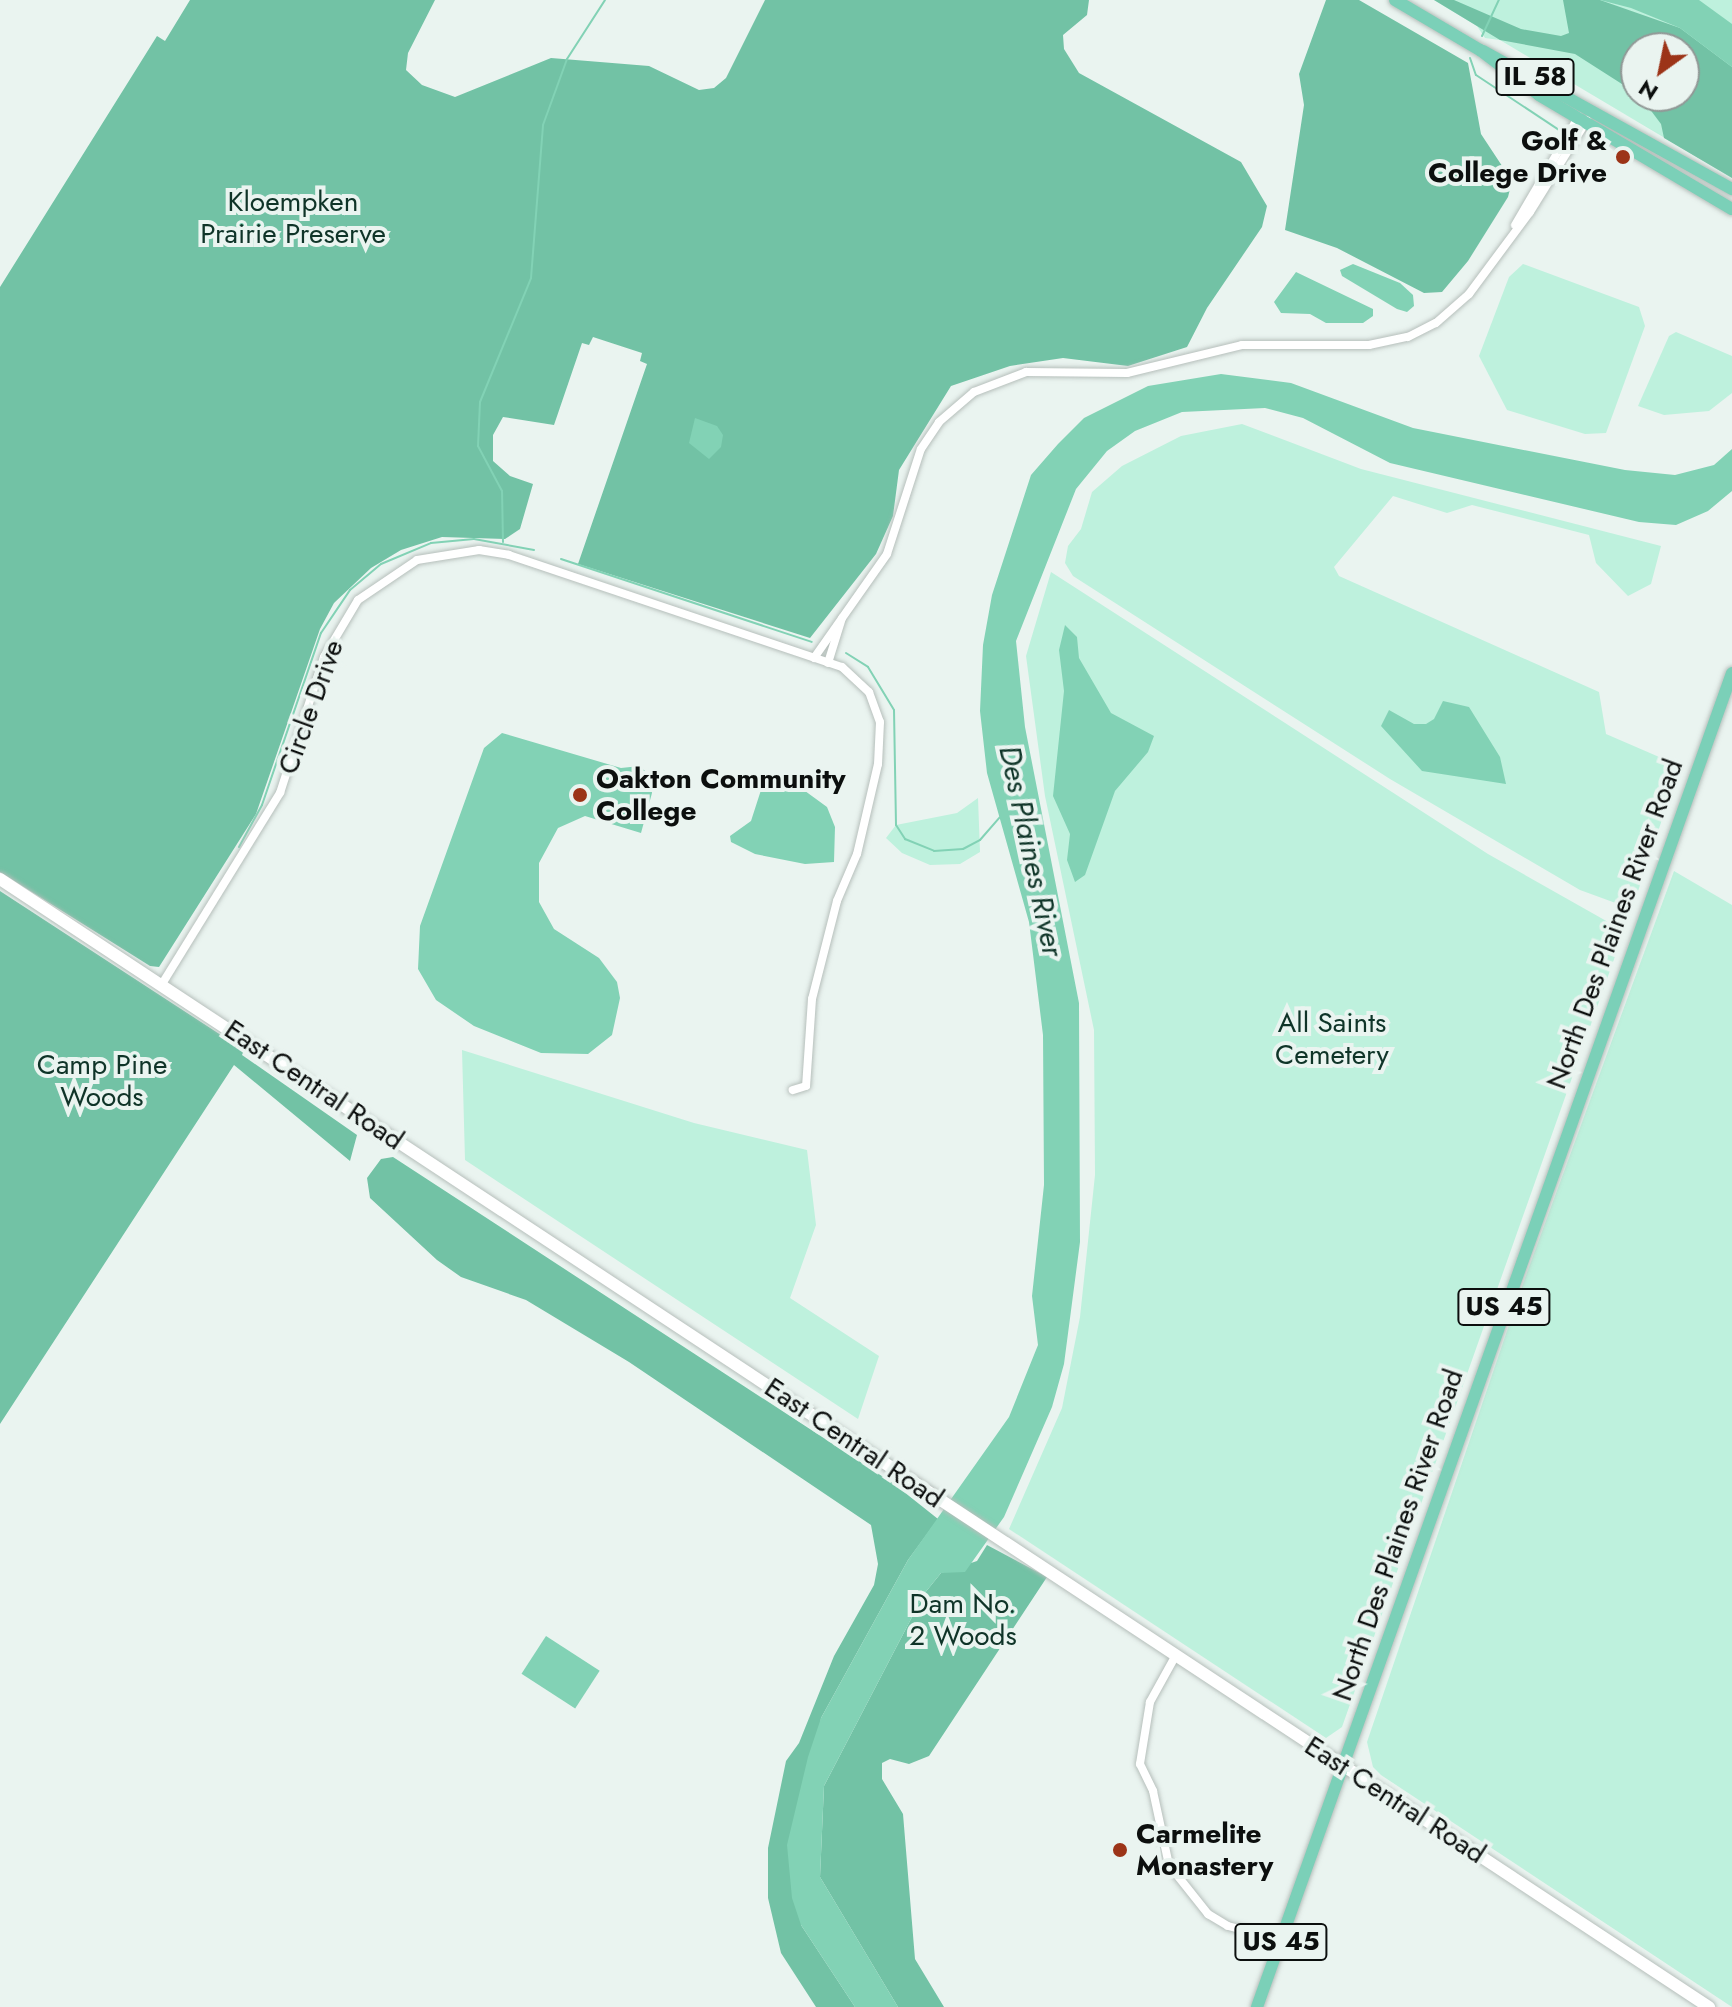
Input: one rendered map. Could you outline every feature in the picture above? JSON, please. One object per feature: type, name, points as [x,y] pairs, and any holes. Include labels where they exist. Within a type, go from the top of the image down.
[{"type":"main road","name":"IL 58","points":[[1395,0],[1732,189]]},
{"type":"main road","name":"IL 58","points":[[1480,50],[1582,121],[1732,209]]},
{"type":"main road","name":"North Des Plaines River Road","points":[[1257,2007],[1732,673]]},
{"type":"main road","name":"East Central Road","points":[[0,879],[1709,2007]]},
{"type":"street","points":[[814,658],[899,529],[921,449],[939,422],[974,392],[1026,372],[1127,373],[1242,345],[1369,345],[1408,337],[1436,323],[1469,294],[1590,107]]},
{"type":"street","name":"Circle Drive","points":[[162,984],[280,793],[324,657],[358,600],[417,560],[479,550],[509,555],[842,667],[869,692],[881,735],[857,854],[837,901],[812,999],[806,1086],[793,1090]]},
{"type":"street","points":[[828,663],[844,613]]},
{"type":"street","points":[[1176,1655],[1150,1702],[1140,1764],[1153,1791],[1169,1865],[1208,1914],[1228,1926],[1282,1940]]},
{"type":"green space","name":"Kloempken Prairie Preserve","points":[[190,0],[435,0],[408,53],[406,70],[422,85],[455,97],[551,58],[649,66],[699,90],[714,88],[726,78],[765,0],[1089,0],[1087,15],[1063,35],[1064,49],[1079,73],[1241,162],[1267,206],[1262,227],[1207,308],[1187,347],[1128,366],[1063,358],[1010,366],[951,386],[899,470],[893,516],[876,554],[810,638],[578,564],[647,364],[640,361],[642,353],[593,337],[589,345],[582,343],[554,425],[503,417],[493,435],[493,461],[510,476],[533,484],[520,529],[505,539],[442,537],[401,550],[371,568],[334,603],[320,629],[256,814],[159,967],[150,966],[0,872],[0,287],[157,36],[165,41]]},
{"type":"green space","points":[[1326,0],[1359,0],[1468,63],[1481,134],[1512,181],[1508,197],[1468,261],[1442,292],[1424,293],[1337,248],[1285,230],[1304,105],[1299,74]]},
{"type":"green space","points":[[1434,0],[1732,0],[1732,178],[1621,112],[1700,112],[1700,32],[1620,32],[1620,111],[1500,40],[1485,38],[1477,26]]},
{"type":"green space","points":[[1434,0],[1454,0],[1521,29],[1561,36],[1569,33],[1563,0],[1600,0],[1685,32],[1620,32],[1620,83],[1575,54],[1500,40]]},
{"type":"green space","points":[[1700,43],[1732,67],[1732,178],[1664,138],[1661,124],[1652,112],[1700,112]]},
{"type":"green space","points":[[1523,264],[1639,307],[1645,326],[1606,433],[1585,434],[1507,410],[1479,356],[1509,277]]},
{"type":"green space","points":[[1676,332],[1732,356],[1732,393],[1709,411],[1664,415],[1638,406],[1669,336]]},
{"type":"green space","points":[[1242,424],[1361,469],[1661,546],[1651,584],[1628,596],[1596,563],[1589,535],[1472,505],[1447,513],[1393,496],[1334,567],[1339,576],[1599,692],[1606,734],[1680,766],[1632,909],[1580,890],[1390,779],[1073,576],[1065,563],[1068,546],[1081,529],[1092,492],[1122,466],[1181,436]]},
{"type":"green space","name":"All Saints Cemetery","points":[[1051,572],[1488,854],[1624,931],[1342,1727],[1326,1738],[1009,1529],[1062,1408],[1080,1317],[1095,1175],[1094,1030],[1045,796],[1026,656]]},
{"type":"green space","points":[[978,798],[980,852],[960,864],[930,865],[902,853],[886,838],[896,825],[957,813]]},
{"type":"green space","points":[[1674,871],[1732,905],[1732,2007],[1381,1775],[1373,1767],[1367,1742],[1525,1278]]},
{"type":"green space","name":"Camp Pine Woods","points":[[0,891],[244,1050],[242,1055],[357,1135],[350,1161],[234,1065],[0,1424]]},
{"type":"green space","points":[[462,1050],[694,1123],[807,1150],[816,1225],[790,1298],[879,1356],[858,1419],[465,1160]]},
{"type":"green space","points":[[393,1157],[894,1484],[938,1519],[908,1560],[821,1718],[801,1925],[855,2007],[816,2007],[781,1953],[768,1898],[768,1848],[786,1761],[799,1743],[834,1656],[874,1585],[878,1564],[871,1525],[629,1362],[526,1300],[461,1277],[437,1260],[370,1198],[367,1178],[381,1159]]},
{"type":"green space","name":"Dam No. 2 Woods","points":[[987,1545],[1047,1577],[929,1756],[909,1764],[890,1759],[882,1763],[882,1779],[903,1814],[915,1959],[944,2007],[898,2007],[820,1877],[824,1786],[924,1594],[941,1573],[977,1561]]},
{"type":"water","points":[[1600,0],[1699,0],[1732,24],[1732,67],[1700,43],[1700,32],[1685,32],[1631,8]]},
{"type":"water","points":[[1353,264],[1400,283],[1413,295],[1414,306],[1407,312],[1397,309],[1342,276],[1340,270]]},
{"type":"water","points":[[1296,272],[1373,309],[1373,316],[1363,323],[1326,323],[1310,314],[1281,313],[1274,302]]},
{"type":"water","name":"Des Plaines River","points":[[1221,374],[1291,383],[1413,428],[1625,470],[1675,475],[1714,465],[1732,449],[1732,491],[1708,511],[1676,525],[1639,522],[1390,463],[1303,418],[1265,408],[1182,412],[1135,431],[1107,451],[1076,489],[1016,641],[1025,727],[1079,1003],[1080,1242],[1064,1364],[1052,1407],[1004,1517],[965,1572],[941,1573],[924,1594],[824,1786],[820,1877],[898,2007],[855,2007],[801,1925],[792,1898],[787,1845],[808,1757],[821,1718],[908,1560],[1009,1417],[1038,1345],[1032,1296],[1044,1185],[1043,1035],[1029,922],[987,773],[980,711],[983,645],[992,595],[1031,475],[1084,418],[1148,386]]},
{"type":"water","points":[[695,418],[717,426],[723,435],[721,447],[709,459],[689,443]]},
{"type":"water","points":[[1065,625],[1077,637],[1079,658],[1111,713],[1154,736],[1148,752],[1115,791],[1085,875],[1075,882],[1067,860],[1070,834],[1053,796],[1064,691],[1059,650]]},
{"type":"water","points":[[1443,701],[1469,707],[1500,757],[1506,784],[1422,771],[1381,726],[1389,710],[1414,724],[1426,724],[1434,719]]},
{"type":"water","points":[[502,733],[621,768],[640,766],[651,777],[652,793],[641,833],[585,816],[558,828],[539,863],[539,902],[554,929],[599,958],[617,982],[620,998],[612,1035],[588,1054],[541,1053],[474,1026],[436,1000],[418,969],[420,926],[484,748]]},
{"type":"water","points":[[790,780],[827,807],[835,827],[834,862],[805,864],[755,854],[731,842],[730,836],[751,821],[761,790],[771,781]]},
{"type":"water","points":[[546,1636],[600,1671],[575,1709],[521,1674]]},
{"type":"waterway","points":[[503,542],[502,491],[478,446],[480,402],[531,278],[543,125],[567,59],[605,0]]},
{"type":"waterway","points":[[1482,36],[1499,0]]},
{"type":"waterway","points":[[1470,58],[1476,75],[1562,132]]},
{"type":"waterway","points":[[239,847],[262,805],[321,633],[350,590],[381,564],[431,543],[474,539],[534,550]]},
{"type":"waterway","points":[[561,559],[812,642]]},
{"type":"waterway","name":"Des Plaines River","points":[[846,653],[868,667],[894,710],[896,825],[905,839],[934,851],[963,849],[980,840],[1000,817]]},
{"type":"place","name":"Golf & College Drive","points":[[1623,157]]},
{"type":"place","name":"Oakton Community College","points":[[580,795]]},
{"type":"place","name":"Carmelite Monastery","points":[[1120,1850]]}]
